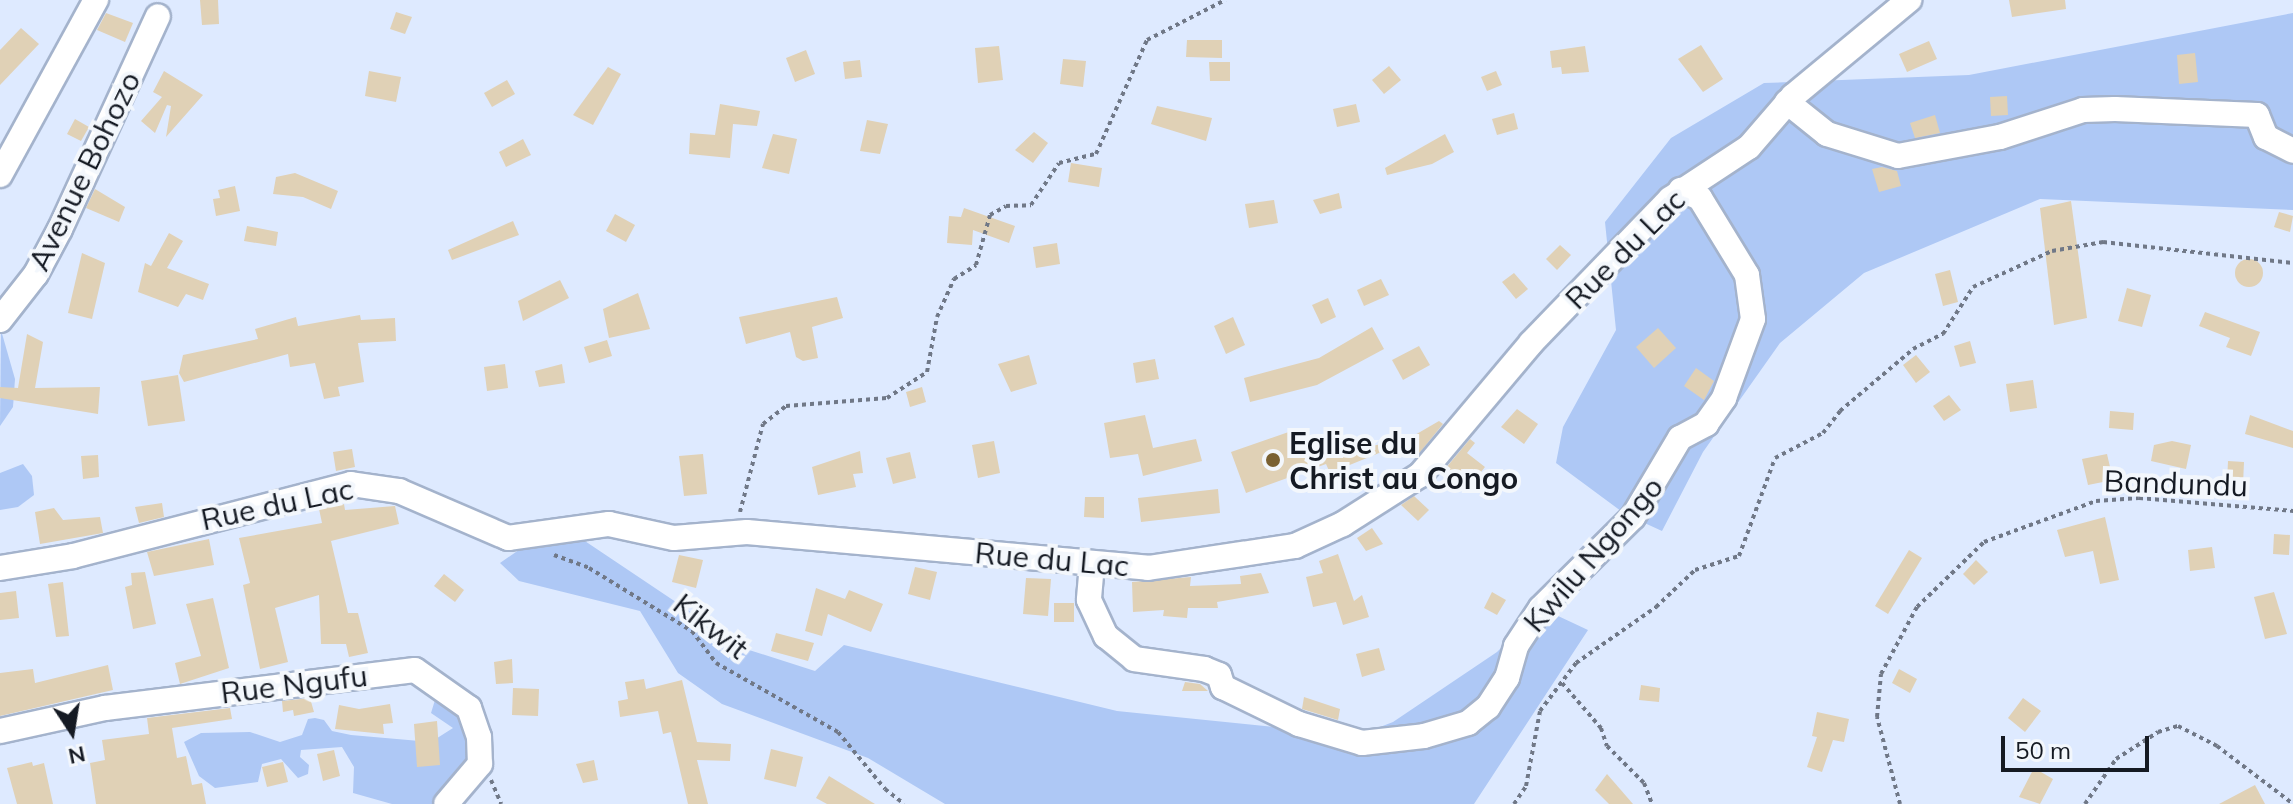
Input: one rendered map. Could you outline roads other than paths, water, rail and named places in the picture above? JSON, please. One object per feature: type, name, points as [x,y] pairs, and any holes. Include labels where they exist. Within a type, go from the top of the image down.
[{"type":"street","points":[[0,175],[96,0]]},
{"type":"street","name":"Rue du Lac","points":[[0,568],[73,556],[351,484],[399,491],[508,538],[609,524],[674,538],[732,533],[1148,568],[1259,555],[1318,537],[1420,475],[1531,343],[1681,190],[1749,147],[1787,102],[1909,0]]},
{"type":"street","name":"Avenue Bohozo","points":[[0,320],[42,263],[158,16]]},
{"type":"street","points":[[1787,102],[1827,134],[1898,156],[2000,137],[2083,110],[2115,109],[2257,115],[2266,137],[2293,151]]},
{"type":"street","name":"Kwilu Ngongo","points":[[1092,564],[1089,600],[1106,636],[1134,659],[1204,669],[1219,675],[1223,687],[1299,724],[1362,743],[1424,736],[1468,723],[1488,707],[1507,678],[1516,646],[1541,608],[1633,517],[1680,438],[1706,424],[1724,398],[1753,319],[1747,275],[1700,198],[1681,190]]},
{"type":"street","name":"Rue Ngufu","points":[[0,731],[105,708],[415,670],[469,708],[479,737],[480,764],[446,804]]},
{"type":"place","name":"Eglise du Christ au Congo","points":[[1273,460]]}]
